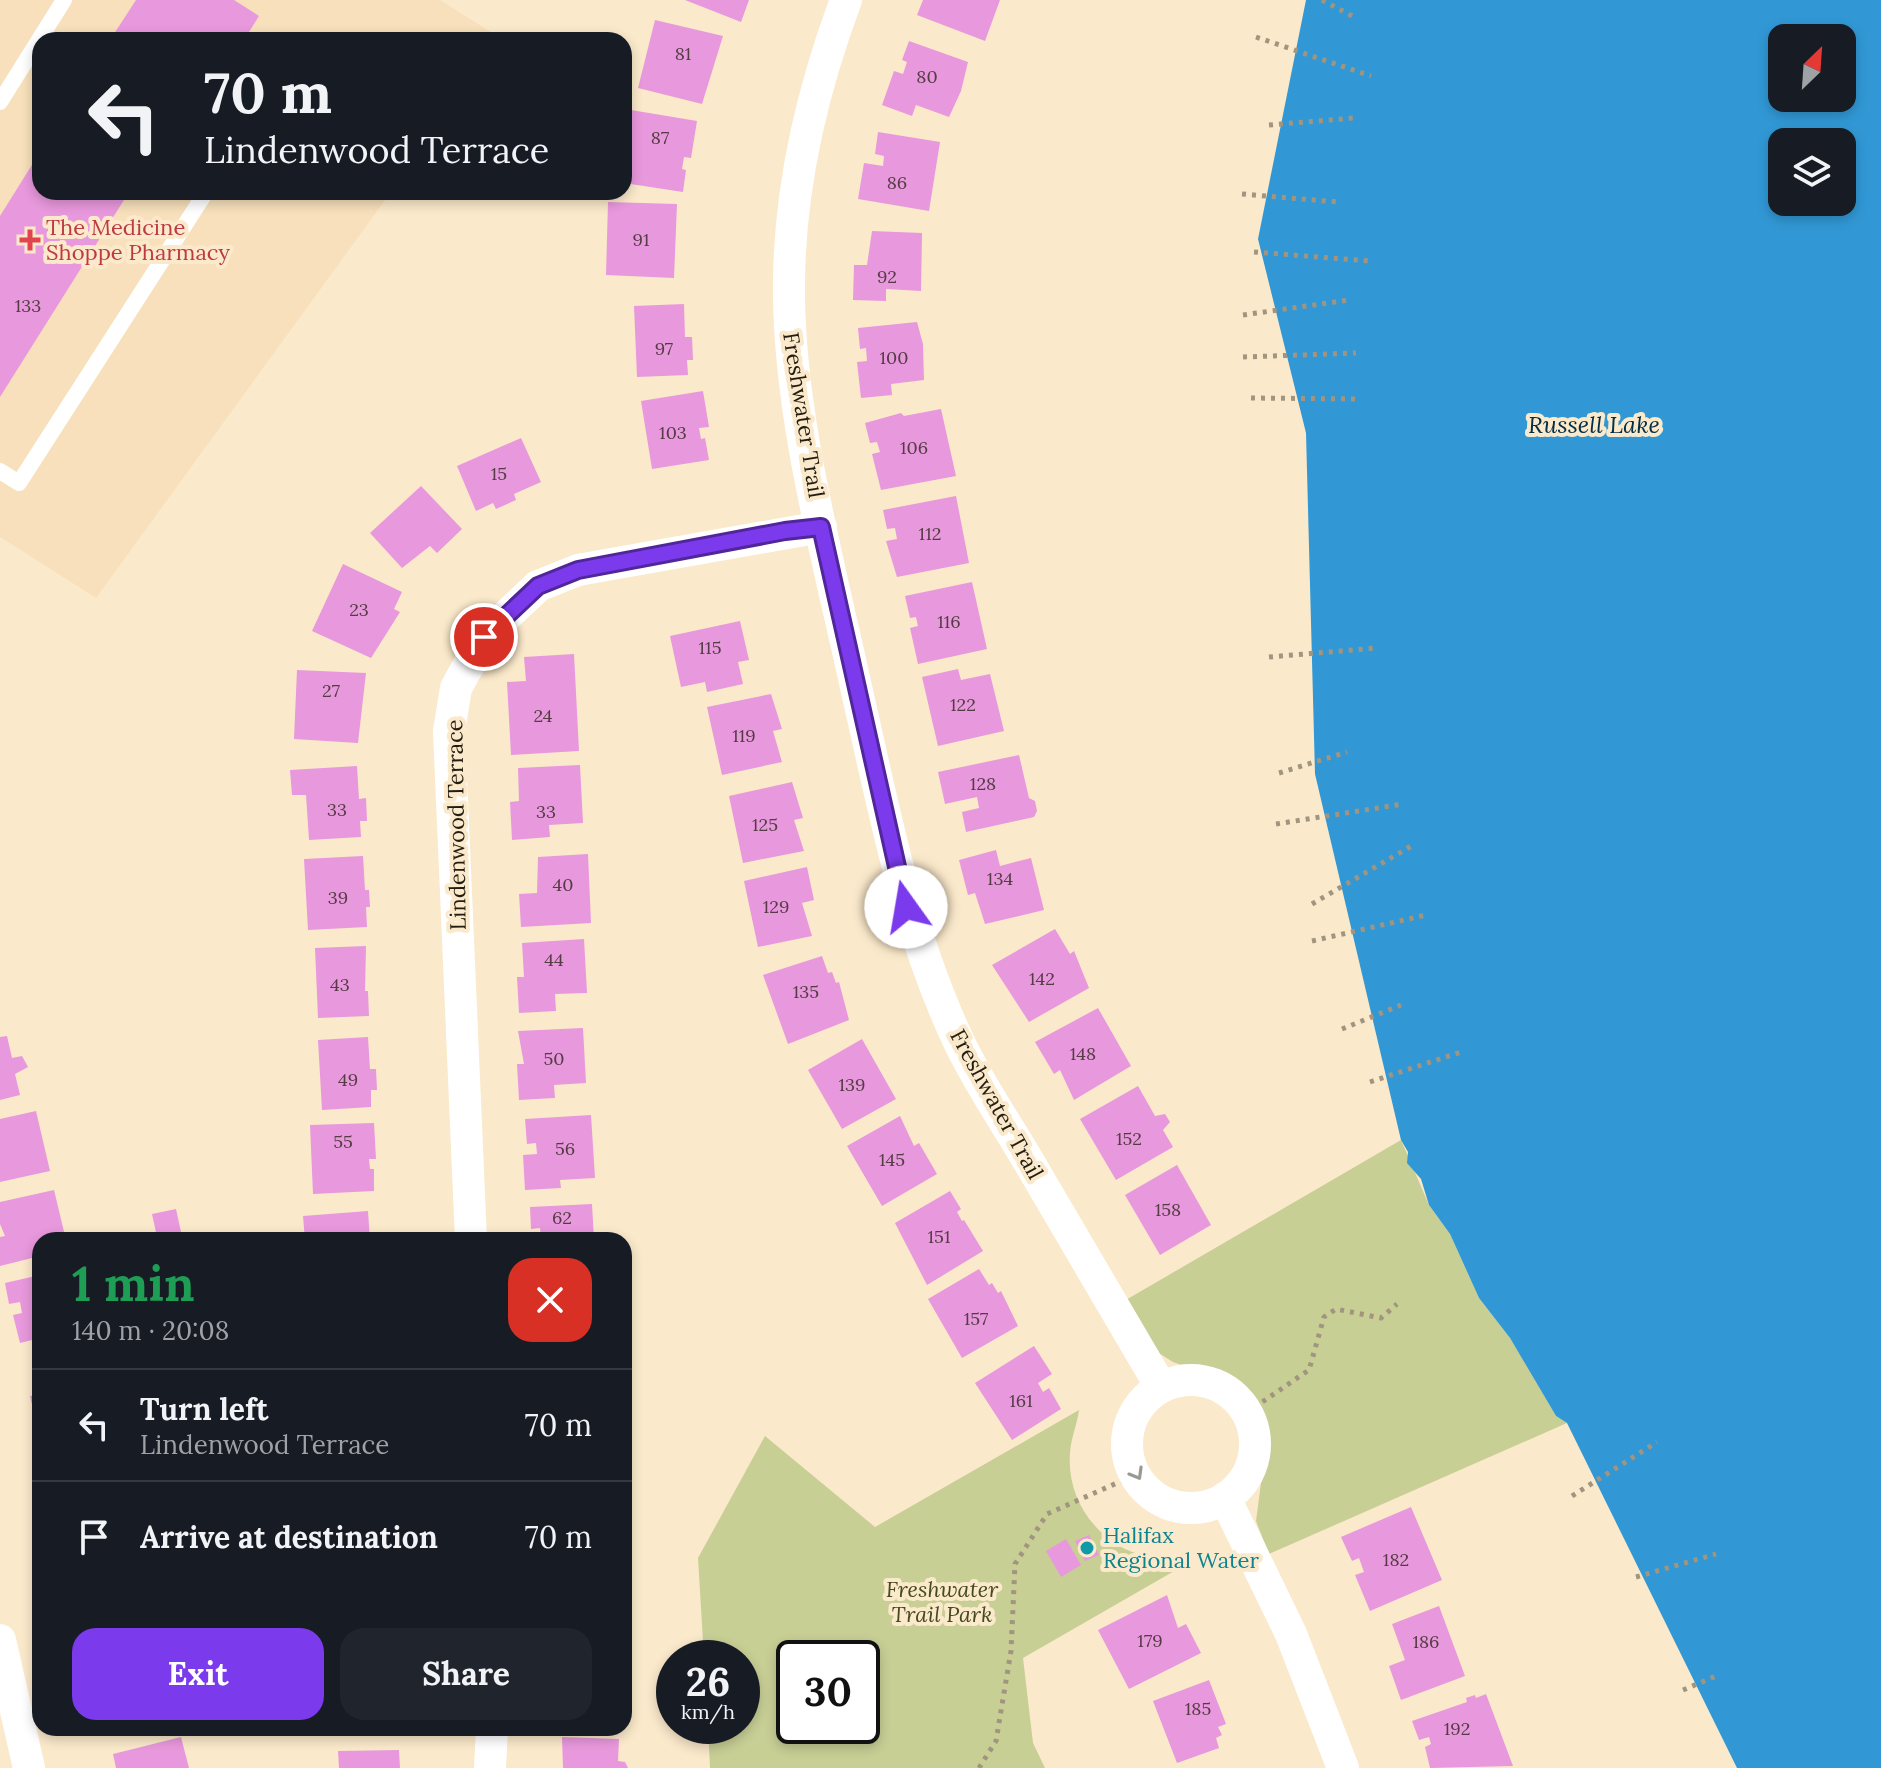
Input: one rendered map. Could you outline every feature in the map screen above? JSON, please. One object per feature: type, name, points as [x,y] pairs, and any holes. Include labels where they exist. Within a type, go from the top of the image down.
[{"type":"street","name":"Freshwater Trail","points":[[846,0],[809,109],[796,182],[789,280],[794,372],[821,527],[906,907],[960,1044],[1161,1387]]},
{"type":"street","name":"Lindenwood Terrace","points":[[471,1232],[449,731],[456,688],[484,637],[538,586],[578,570],[821,527]]},
{"type":"street","points":[[1182,1380],[1203,1381],[1224,1389],[1246,1413],[1255,1443],[1252,1465],[1241,1484],[1225,1498],[1205,1506],[1185,1507],[1165,1502],[1148,1491],[1135,1475],[1128,1456],[1130,1426],[1144,1399],[1161,1387],[1182,1380]]},
{"type":"street","points":[[1225,1498],[1291,1634],[1343,1768]]},
{"type":"street","points":[[0,1640],[29,1768]]},
{"type":"street","points":[[490,1768],[492,1736]]},
{"type":"lane","points":[[44,32],[64,0]]},
{"type":"lane","points":[[0,102],[32,51]]},
{"type":"lane","points":[[0,471],[19,483],[201,200]]},
{"type":"path","points":[[1322,0],[1352,16]]},
{"type":"path","points":[[1256,37],[1371,76]]},
{"type":"path","points":[[1269,125],[1354,118]]},
{"type":"path","points":[[1242,194],[1338,202]]},
{"type":"path","points":[[1254,252],[1370,261]]},
{"type":"path","points":[[1243,315],[1349,300]]},
{"type":"path","points":[[1243,357],[1356,353]]},
{"type":"path","points":[[1251,398],[1360,399]]},
{"type":"path","points":[[1269,657],[1377,648]]},
{"type":"path","points":[[1279,773],[1347,752]]},
{"type":"path","points":[[1276,824],[1403,804]]},
{"type":"path","points":[[1312,904],[1413,845]]},
{"type":"path","points":[[1312,941],[1426,915]]},
{"type":"path","points":[[1342,1029],[1401,1005]]},
{"type":"path","points":[[1370,1082],[1464,1051]]},
{"type":"path","points":[[1246,1413],[1309,1370],[1324,1317],[1336,1309],[1381,1318],[1397,1304]]},
{"type":"path","points":[[1572,1496],[1657,1442]]},
{"type":"path","points":[[979,1768],[996,1741],[1011,1651],[1015,1564],[1047,1514],[1135,1475]]},
{"type":"path","points":[[1636,1577],[1716,1554]]},
{"type":"path","points":[[1683,1690],[1716,1676]]},
{"type":"shaded area","points":[[0,0],[440,0],[491,32],[32,32],[32,200],[385,200],[96,598],[0,537]]},
{"type":"green space","points":[[1401,1140],[1429,1205],[1450,1234],[1479,1298],[1510,1338],[1556,1416],[1567,1423],[1269,1554],[1256,1521],[1264,1460],[1260,1431],[1252,1413],[1241,1397],[1219,1378],[1173,1362],[1157,1352],[1124,1301]]},
{"type":"green space","name":"Freshwater Trail Park","points":[[1079,1410],[1070,1468],[1072,1483],[1083,1509],[1112,1541],[1176,1570],[1023,1658],[1033,1743],[1045,1768],[710,1768],[709,1744],[760,1744],[760,1640],[703,1640],[698,1558],[765,1436],[875,1527]]},
{"type":"water","name":"Russell Lake","points":[[1306,0],[1881,0],[1881,1768],[1737,1768],[1567,1423],[1556,1416],[1510,1338],[1479,1298],[1450,1234],[1429,1205],[1421,1179],[1407,1163],[1408,1152],[1401,1140],[1315,774],[1306,433],[1258,239]]},
{"type":"building","points":[[136,0],[234,0],[259,16],[249,32],[115,32]]},
{"type":"building","points":[[685,0],[749,0],[741,22]]},
{"type":"building","points":[[923,0],[1000,0],[985,41],[917,15]]},
{"type":"building","points":[[655,20],[723,36],[702,104],[638,88]]},
{"type":"building","points":[[909,41],[968,62],[961,91],[949,117],[916,105],[912,116],[882,105],[894,71],[903,74],[907,62],[902,60]]},
{"type":"building","points":[[632,110],[697,121],[691,158],[684,157],[683,192],[632,184]]},
{"type":"building","points":[[878,132],[940,142],[929,211],[858,199],[864,163],[883,166],[884,156],[875,154]]},
{"type":"building","points":[[32,165],[32,200],[124,200],[0,397],[0,216]]},
{"type":"building","points":[[608,202],[677,204],[674,278],[606,275]]},
{"type":"building","points":[[872,231],[922,233],[921,291],[886,289],[886,301],[853,300],[854,265],[867,265]]},
{"type":"building","points":[[684,304],[685,337],[692,337],[693,360],[687,360],[688,375],[637,377],[634,306]]},
{"type":"building","points":[[917,322],[923,344],[924,380],[891,384],[892,395],[861,398],[857,362],[867,361],[866,348],[860,349],[858,328]]},
{"type":"building","points":[[703,391],[709,427],[699,428],[701,439],[705,438],[709,460],[652,469],[641,401]]},
{"type":"building","points":[[941,409],[956,476],[881,490],[872,454],[880,452],[877,442],[870,443],[865,423],[901,413],[904,416]]},
{"type":"building","points":[[521,438],[541,482],[514,494],[516,500],[496,509],[493,503],[476,511],[457,466]]},
{"type":"building","points":[[421,486],[462,529],[437,553],[430,546],[402,568],[370,533]]},
{"type":"building","points":[[956,496],[969,563],[897,577],[886,541],[897,539],[895,528],[887,529],[883,510]]},
{"type":"building","points":[[343,564],[402,592],[394,609],[400,612],[371,658],[312,631]]},
{"type":"building","points":[[972,582],[987,649],[918,664],[910,628],[918,626],[916,617],[910,618],[905,596]]},
{"type":"building","points":[[740,621],[749,660],[738,662],[743,684],[707,692],[705,682],[681,687],[670,636]]},
{"type":"building","points":[[574,654],[579,751],[511,755],[507,682],[526,681],[524,657]]},
{"type":"building","points":[[958,669],[961,680],[990,674],[1004,731],[938,746],[922,677]]},
{"type":"building","points":[[297,670],[366,673],[358,743],[294,739]]},
{"type":"building","points":[[771,694],[782,729],[773,731],[782,762],[722,775],[707,707]]},
{"type":"building","points":[[1019,755],[1029,798],[1035,801],[1037,811],[1034,817],[966,832],[962,812],[979,808],[977,797],[945,804],[938,772]]},
{"type":"building","points":[[580,765],[583,823],[549,825],[550,837],[512,840],[510,802],[519,801],[518,768]]},
{"type":"building","points":[[357,766],[359,799],[366,798],[367,821],[360,821],[361,837],[309,840],[306,795],[292,795],[290,770]]},
{"type":"building","points":[[792,782],[803,818],[794,820],[804,851],[743,863],[729,796]]},
{"type":"building","points":[[996,850],[1000,866],[1031,858],[1044,910],[985,924],[975,893],[968,895],[959,860]]},
{"type":"building","points":[[588,854],[591,923],[521,927],[519,894],[537,893],[538,857]]},
{"type":"building","points":[[363,856],[365,890],[369,890],[370,907],[366,907],[367,927],[308,930],[304,859]]},
{"type":"building","points":[[807,867],[814,900],[802,903],[812,936],[758,947],[744,881]]},
{"type":"building","points":[[1055,929],[1070,954],[1074,951],[1089,988],[1029,1022],[992,965]]},
{"type":"building","points":[[584,939],[587,993],[555,994],[556,1011],[519,1013],[517,977],[524,977],[522,943]]},
{"type":"building","points":[[366,946],[365,991],[368,991],[369,1016],[318,1018],[315,948]]},
{"type":"building","points":[[822,956],[828,973],[832,972],[836,983],[839,982],[849,1020],[788,1044],[763,975]]},
{"type":"building","points":[[1098,1008],[1131,1066],[1074,1100],[1060,1070],[1054,1074],[1035,1042]]},
{"type":"building","points":[[583,1028],[586,1083],[554,1085],[555,1098],[519,1100],[517,1064],[524,1064],[518,1031]]},
{"type":"building","points":[[7,1036],[12,1058],[22,1056],[28,1067],[15,1074],[20,1095],[0,1100],[0,1037]]},
{"type":"building","points":[[368,1037],[370,1069],[376,1069],[377,1090],[371,1090],[371,1107],[322,1110],[318,1040]]},
{"type":"building","points":[[862,1039],[896,1099],[842,1129],[808,1070]]},
{"type":"building","points":[[1138,1086],[1155,1116],[1165,1114],[1170,1122],[1163,1130],[1173,1147],[1116,1180],[1080,1119]]},
{"type":"building","points":[[36,1111],[50,1171],[0,1182],[0,1119]]},
{"type":"building","points":[[591,1115],[595,1178],[560,1180],[561,1188],[525,1190],[523,1155],[537,1154],[536,1143],[527,1144],[525,1119]]},
{"type":"building","points":[[900,1116],[914,1146],[919,1143],[937,1174],[882,1206],[847,1146]]},
{"type":"building","points":[[374,1123],[376,1159],[369,1159],[370,1169],[374,1169],[374,1191],[313,1194],[310,1125]]},
{"type":"building","points":[[1177,1165],[1211,1225],[1160,1255],[1125,1195]]},
{"type":"building","points":[[54,1190],[64,1232],[32,1232],[32,1258],[0,1266],[0,1237],[5,1236],[0,1224],[0,1202]]},
{"type":"building","points":[[950,1191],[961,1209],[957,1212],[983,1251],[927,1285],[895,1223]]},
{"type":"building","points":[[592,1204],[594,1232],[540,1232],[540,1228],[531,1229],[530,1207]]},
{"type":"building","points":[[176,1209],[181,1232],[156,1232],[152,1214]]},
{"type":"building","points":[[368,1211],[369,1232],[304,1232],[303,1216]]},
{"type":"building","points":[[979,1269],[989,1285],[992,1283],[998,1293],[1001,1291],[1018,1326],[962,1358],[928,1299]]},
{"type":"building","points":[[32,1277],[32,1340],[20,1343],[13,1315],[22,1313],[20,1302],[9,1304],[5,1283]]},
{"type":"building","points":[[1034,1346],[1052,1374],[1038,1383],[1043,1392],[1049,1388],[1061,1409],[1012,1440],[975,1383]]},
{"type":"building","points":[[1411,1507],[1442,1580],[1370,1611],[1355,1575],[1364,1572],[1359,1558],[1352,1561],[1341,1537]]},
{"type":"building","name":"Halifax Regional Water","points":[[1089,1535],[1099,1555],[1085,1561],[1075,1541]]},
{"type":"building","points":[[1066,1539],[1081,1565],[1061,1577],[1046,1551]]},
{"type":"building","points":[[1167,1595],[1178,1628],[1186,1624],[1201,1653],[1129,1689],[1098,1630]]},
{"type":"building","points":[[1439,1606],[1465,1676],[1401,1700],[1389,1666],[1405,1660],[1392,1624]]},
{"type":"building","points":[[1209,1680],[1226,1724],[1218,1727],[1222,1735],[1216,1738],[1219,1748],[1177,1763],[1153,1701]]},
{"type":"building","points":[[1486,1694],[1513,1766],[1430,1768],[1425,1747],[1431,1744],[1429,1737],[1419,1740],[1412,1721],[1467,1702],[1466,1698]]},
{"type":"building","points":[[181,1737],[189,1768],[116,1768],[113,1754]]},
{"type":"building","points":[[562,1737],[619,1739],[618,1761],[625,1762],[628,1768],[563,1768]]},
{"type":"building","points":[[399,1750],[400,1768],[339,1768],[338,1751]]},
{"type":"place","name":"The Medicine Shoppe Pharmacy","points":[[30,240]]},
{"type":"place","name":"Halifax Regional Water","points":[[1087,1548]]},
{"type":"route","points":[[484,637],[508,610],[538,586],[578,570],[821,527],[906,907]]}]
